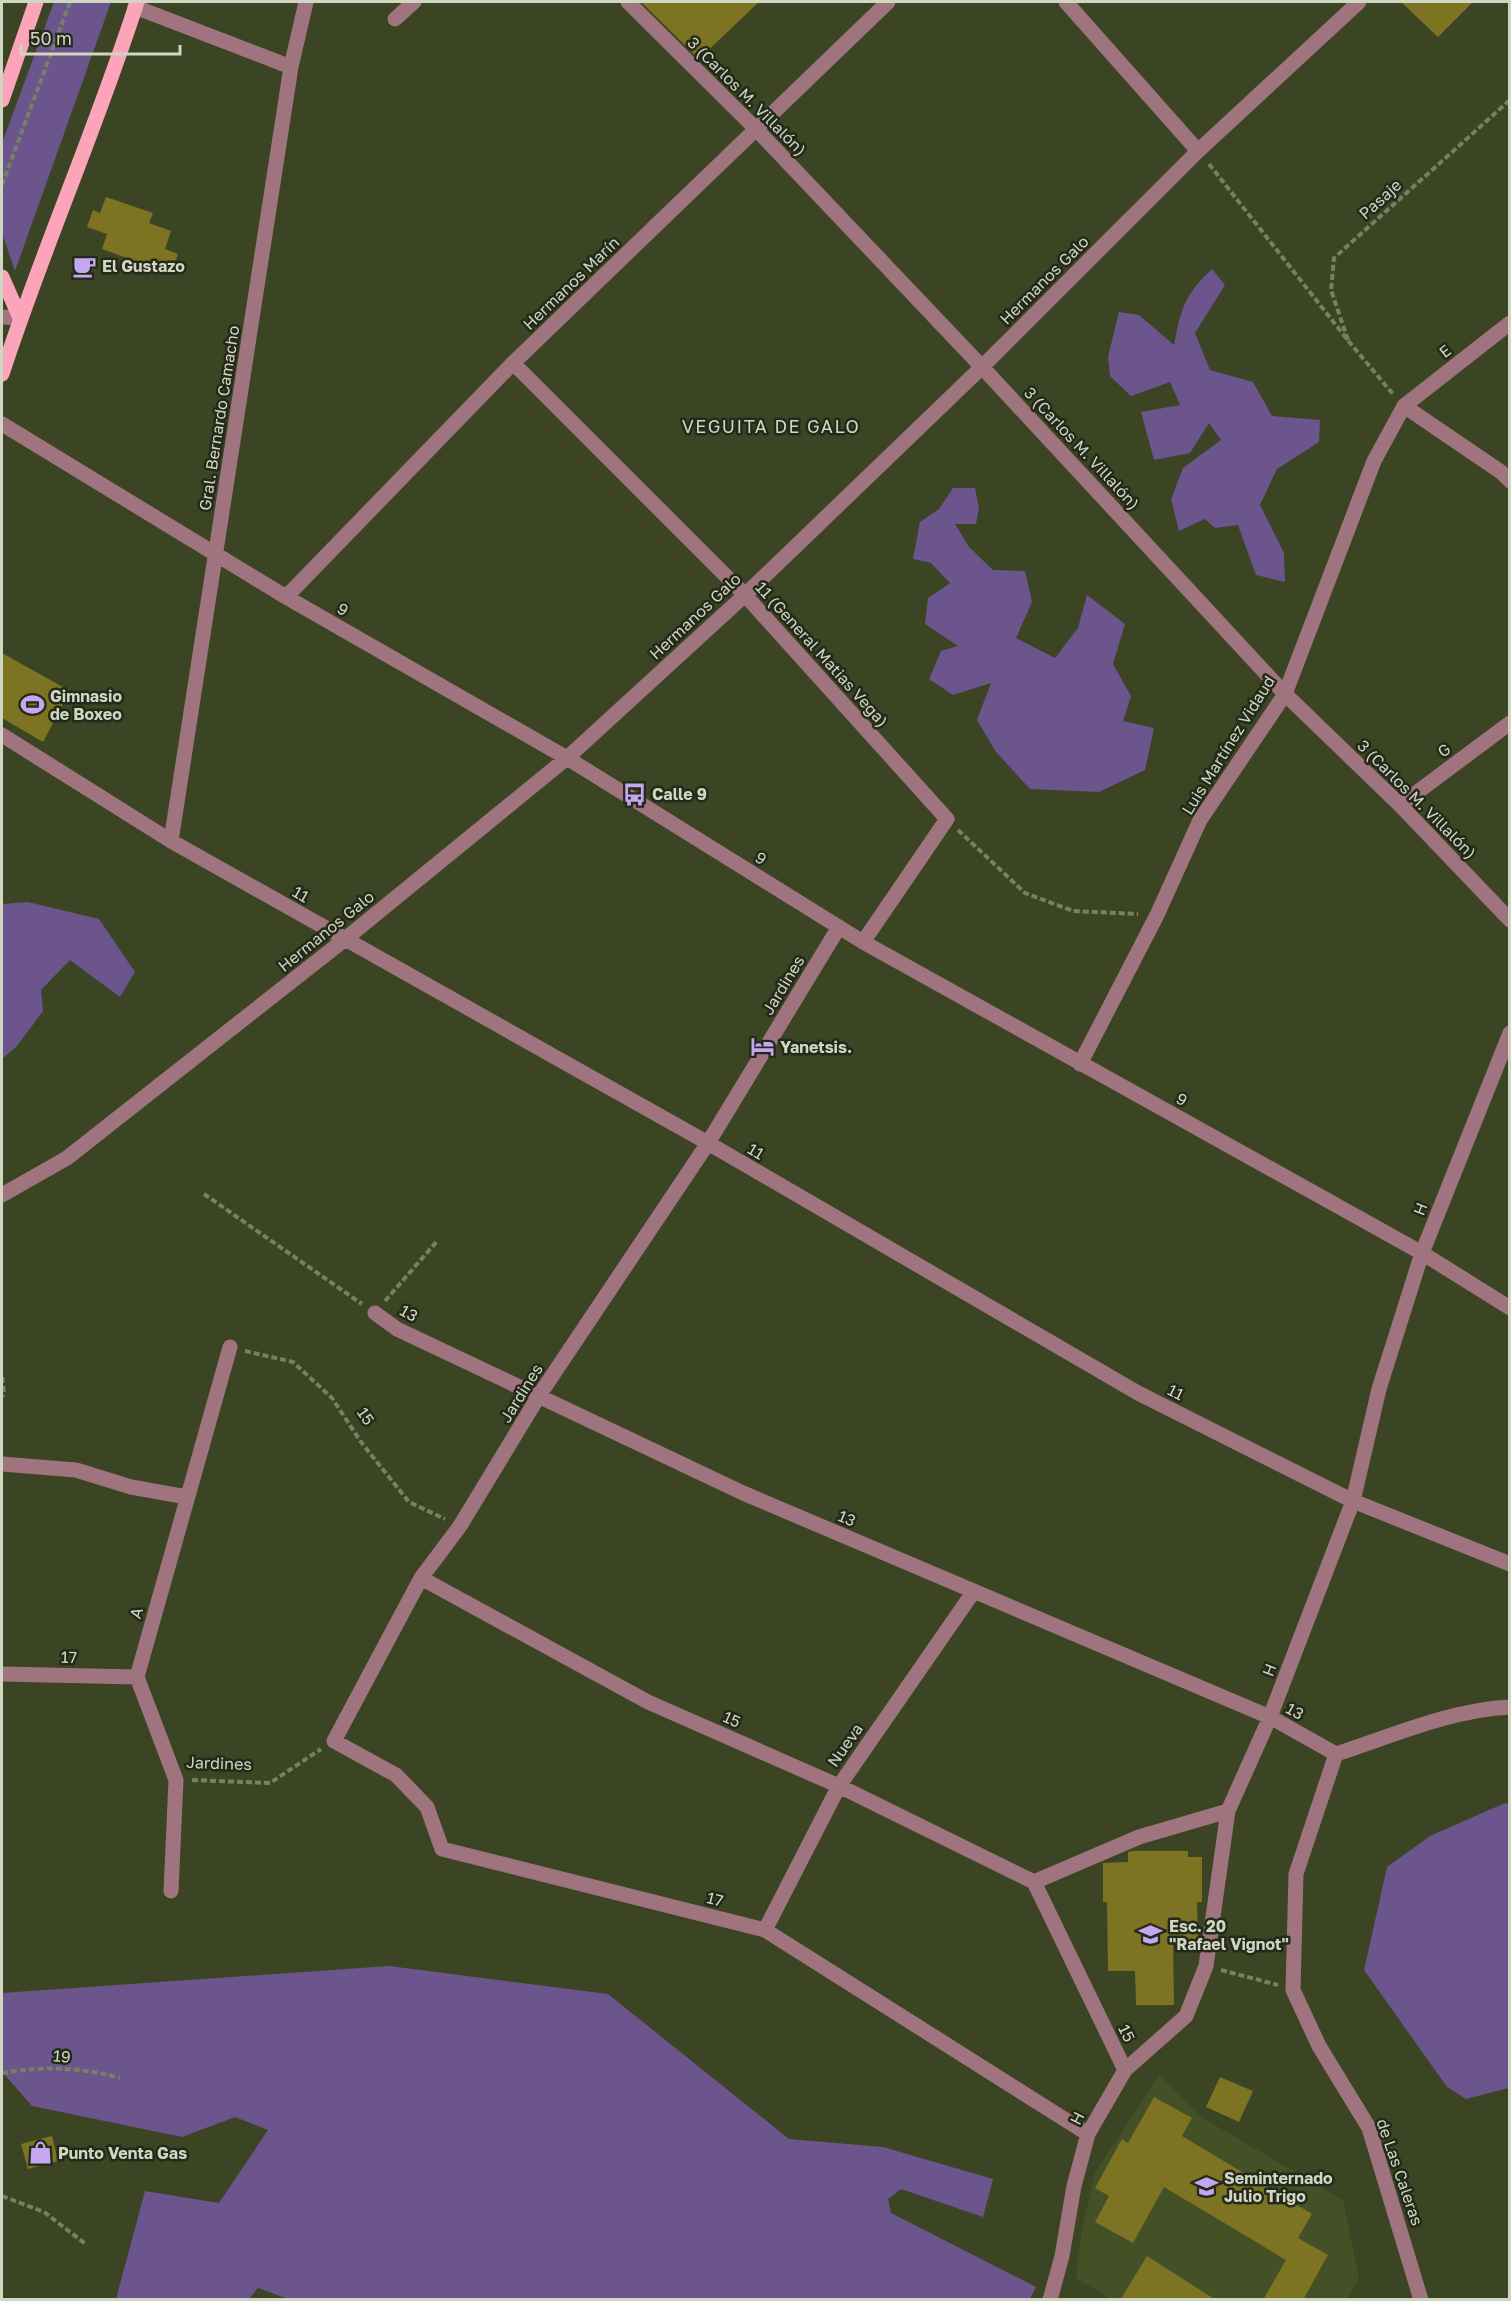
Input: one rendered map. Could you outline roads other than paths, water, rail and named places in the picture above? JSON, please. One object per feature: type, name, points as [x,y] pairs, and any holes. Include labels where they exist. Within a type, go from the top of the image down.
[{"type":"main road","points":[[2,100],[36,2]]},
{"type":"main road","points":[[2,374],[20,318],[107,93],[136,4]]},
{"type":"main road","points":[[2,277],[20,318]]},
{"type":"street","name":"Gral. Bernardo Camacho","points":[[171,840],[291,67],[306,2]]},
{"type":"street","points":[[395,19],[414,2]]},
{"type":"street","name":"3 (Carlos M. Villalón)","points":[[628,2],[757,130],[1285,694],[1400,805],[1509,920]]},
{"type":"street","name":"Hermanos Marín","points":[[286,597],[513,363],[888,2]]},
{"type":"street","points":[[1066,2],[1198,151]]},
{"type":"street","name":"Hermanos Galo","points":[[2,1195],[67,1158],[344,940],[567,758],[745,595],[982,368],[1198,151],[1359,2]]},
{"type":"street","points":[[136,4],[291,67]]},
{"type":"street","points":[[2,317],[20,318]]},
{"type":"street","name":"E","points":[[1404,406],[1509,323]]},
{"type":"street","name":"11 (General Matias Vega)","points":[[513,363],[745,595],[947,819],[863,942]]},
{"type":"street","points":[[1404,406],[1506,473]]},
{"type":"street","name":"Luis Martínez Vidaud","points":[[1080,1064],[1157,915],[1200,820],[1285,694],[1374,460],[1404,406]]},
{"type":"street","name":"9","points":[[2,424],[286,597],[567,758],[863,942],[1422,1253],[1509,1308]]},
{"type":"street","name":"G","points":[[1400,805],[1509,723]]},
{"type":"street","name":"11","points":[[2,735],[171,840],[344,940],[708,1143],[1138,1393],[1353,1501],[1509,1564]]},
{"type":"street","name":"Jardines","points":[[334,1741],[421,1578],[460,1526],[540,1394],[708,1143],[838,927]]},
{"type":"street","name":"H","points":[[1050,2300],[1062,2256],[1074,2186],[1088,2134],[1125,2070],[1186,2016],[1206,1966],[1228,1810],[1270,1718],[1353,1501],[1379,1389],[1422,1253],[1509,1033]]},
{"type":"street","name":"13","points":[[375,1313],[398,1329],[540,1394],[743,1493],[1270,1718],[1336,1755]]},
{"type":"street","name":"A","points":[[136,1677],[230,1347]]},
{"type":"street","points":[[2,1464],[76,1470],[130,1487],[187,1497]]},
{"type":"street","name":"15","points":[[421,1578],[648,1702],[838,1785],[1034,1882],[1125,2070]]},
{"type":"street","name":"Nueva","points":[[765,1930],[838,1785],[974,1591]]},
{"type":"street","name":"17","points":[[2,1674],[136,1677]]},
{"type":"street","points":[[136,1677],[176,1780],[171,1891]]},
{"type":"street","points":[[1336,1755],[1442,1719],[1484,1708],[1509,1707]]},
{"type":"street","name":"17","points":[[334,1741],[396,1774],[427,1807],[442,1849],[765,1930],[1088,2134]]},
{"type":"street","name":"de Las Caleras","points":[[1336,1755],[1296,1874],[1293,1990],[1319,2046],[1369,2128],[1421,2300]]},
{"type":"street","points":[[1034,1882],[1139,1837],[1228,1810]]},
{"type":"place","name":"El Gustazo","points":[[84,266]]},
{"type":"place","name":"Gimnasio de Boxeo","points":[[32,705]]},
{"type":"place","name":"Calle 9","points":[[634,794]]},
{"type":"place","name":"Yanetsis.","points":[[762,1047]]},
{"type":"place","name":"Esc. 20 \"Rafael Vignot\"","points":[[1151,1935]]},
{"type":"place","name":"Punto Venta Gas","points":[[40,2153]]},
{"type":"place","name":"Seminternado Julio Trigo","points":[[1206,2187]]},
{"type":"district","name":"VEGUITA DE GALO","points":[[771,426]]}]
